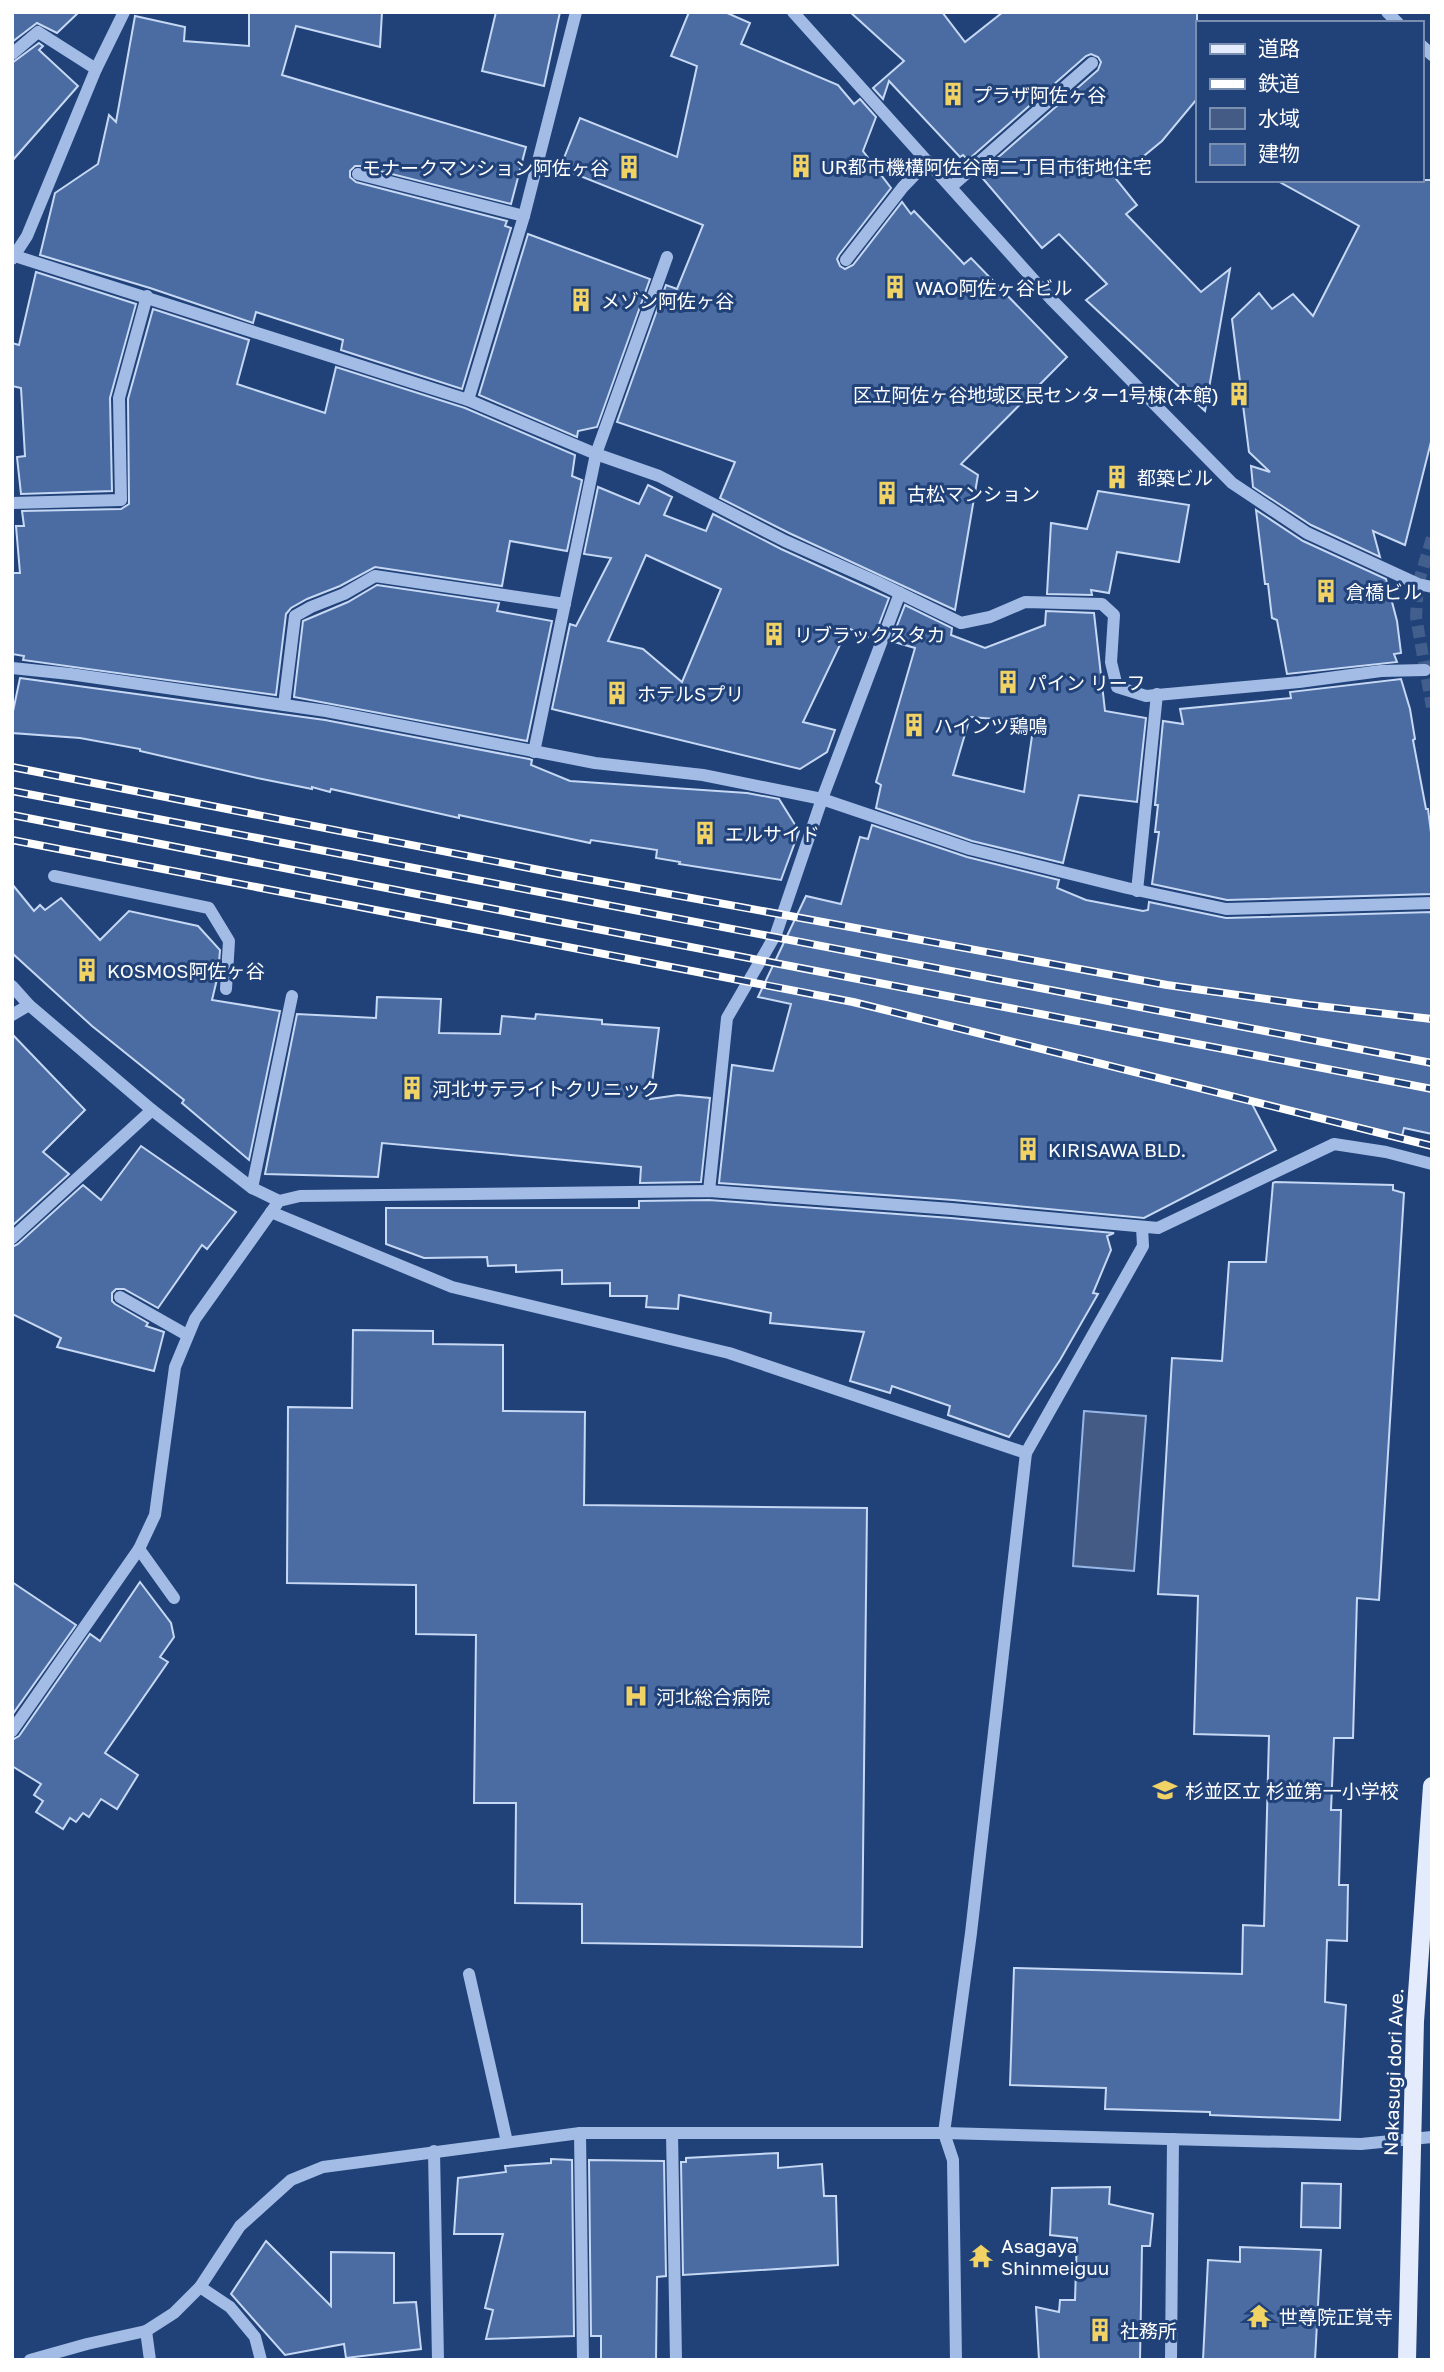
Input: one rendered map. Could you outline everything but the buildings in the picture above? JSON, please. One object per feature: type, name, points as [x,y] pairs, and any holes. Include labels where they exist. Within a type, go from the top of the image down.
[{"type":"main road","name":"Nakasugi dori Ave.","points":[[1407,2360],[1415,2021],[1432,1786]]},
{"type":"street","points":[[124,12],[96,69],[27,236],[13,258],[147,296],[468,400],[596,454],[659,476],[785,541],[961,623],[990,617],[1025,602],[1102,604],[1114,615],[1111,662],[1117,687],[1146,696],[1299,682],[1381,671],[1425,670]]},
{"type":"street","points":[[468,400],[524,216],[576,12]]},
{"type":"street","points":[[793,12],[1052,299],[1232,483],[1307,533],[1418,584],[1432,587]]},
{"type":"street","points":[[12,54],[38,32],[96,69]]},
{"type":"street","points":[[951,187],[1092,63]]},
{"type":"street","points":[[846,260],[903,187],[928,161]]},
{"type":"street","points":[[358,174],[524,216]]},
{"type":"street","points":[[534,752],[596,454],[667,257]]},
{"type":"street","points":[[12,503],[121,500],[118,398],[147,296]]},
{"type":"street","points":[[284,705],[295,616],[344,594],[375,576],[565,604]]},
{"type":"street","points":[[709,1191],[727,1018],[776,934],[822,799],[900,593]]},
{"type":"street","points":[[12,668],[326,711],[595,763],[703,775],[822,799],[970,849],[1137,891],[1226,909],[1432,903]]},
{"type":"street","points":[[1137,891],[1157,694]]},
{"type":"street","points":[[54,876],[209,908],[229,941],[226,989]]},
{"type":"street","points":[[12,986],[29,1005],[152,1110],[275,1207],[452,1287],[729,1353],[1026,1453]]},
{"type":"street","points":[[252,1188],[292,996]]},
{"type":"street","points":[[12,1015],[29,1005]]},
{"type":"street","points":[[12,1238],[152,1110]]},
{"type":"street","points":[[12,1731],[139,1549],[155,1515],[175,1367],[195,1319],[275,1207],[300,1196],[709,1191],[1158,1228],[1334,1144],[1386,1152],[1432,1164]]},
{"type":"street","points":[[956,2360],[953,2160],[944,2133],[971,1933],[1026,1453],[1143,1246],[1142,1227]]},
{"type":"street","points":[[120,1297],[187,1335]]},
{"type":"street","points":[[139,1549],[174,1598]]},
{"type":"street","points":[[469,1974],[507,2142]]},
{"type":"street","points":[[30,2360],[146,2331],[174,2313],[200,2287],[240,2226],[291,2180],[323,2167],[580,2133],[944,2133],[1361,2144],[1432,2137]]},
{"type":"street","points":[[580,2133],[583,2360]]},
{"type":"street","points":[[673,2133],[676,2360]]},
{"type":"street","points":[[1171,2360],[1173,2139]]},
{"type":"street","points":[[434,2151],[438,2360]]},
{"type":"street","points":[[200,2287],[230,2307],[255,2337],[261,2360]]},
{"type":"street","points":[[146,2331],[150,2360]]},
{"type":"water","points":[[1084,1411],[1146,1416],[1134,1571],[1073,1566]]},
{"type":"tunnel","points":[[1432,538],[1418,584],[1416,617],[1432,707]]},
{"type":"railway","points":[[12,767],[560,874],[1167,985],[1432,1019]]},
{"type":"railway","points":[[12,791],[1432,1063]]},
{"type":"railway","points":[[12,815],[1432,1089]]},
{"type":"railway","points":[[12,840],[853,1002],[1432,1146]]},
{"type":"place","name":"プラザ阿佐ヶ谷","points":[[953,94]]},
{"type":"place","name":"UR都市機構阿佐谷南二丁目市街地住宅","points":[[801,166]]},
{"type":"place","name":"モナークマンション阿佐ヶ谷","points":[[629,167]]},
{"type":"place","name":"WAO阿佐ヶ谷ビル","points":[[895,287]]},
{"type":"place","name":"メゾン阿佐ヶ谷","points":[[581,300]]},
{"type":"place","name":"区立阿佐ヶ谷地域区民センター1号棟(本館)","points":[[1239,394]]},
{"type":"place","name":"都築ビル","points":[[1117,477]]},
{"type":"place","name":"古松マンション","points":[[887,493]]},
{"type":"place","name":"倉橋ビル","points":[[1326,591]]},
{"type":"place","name":"リブラックスタカ","points":[[774,634]]},
{"type":"place","name":"パイン リーフ","points":[[1008,682]]},
{"type":"place","name":"ホテルSプリ","points":[[617,693]]},
{"type":"place","name":"ハインツ鶏鳴","points":[[914,725]]},
{"type":"place","name":"エルサイド","points":[[705,833]]},
{"type":"place","name":"KOSMOS阿佐ヶ谷","points":[[87,970]]},
{"type":"place","name":"河北サテライトクリニック","points":[[412,1088]]},
{"type":"place","name":"KIRISAWA BLD.","points":[[1028,1149]]},
{"type":"place","name":"河北総合病院","points":[[636,1696]]},
{"type":"place","name":"杉並区立 杉並第一小学校","points":[[1165,1790]]},
{"type":"place","name":"Asagaya Shinmeiguu","points":[[981,2256]]},
{"type":"place","name":"世尊院正覚寺","points":[[1259,2316]]},
{"type":"place","name":"社務所","points":[[1100,2330]]}]
